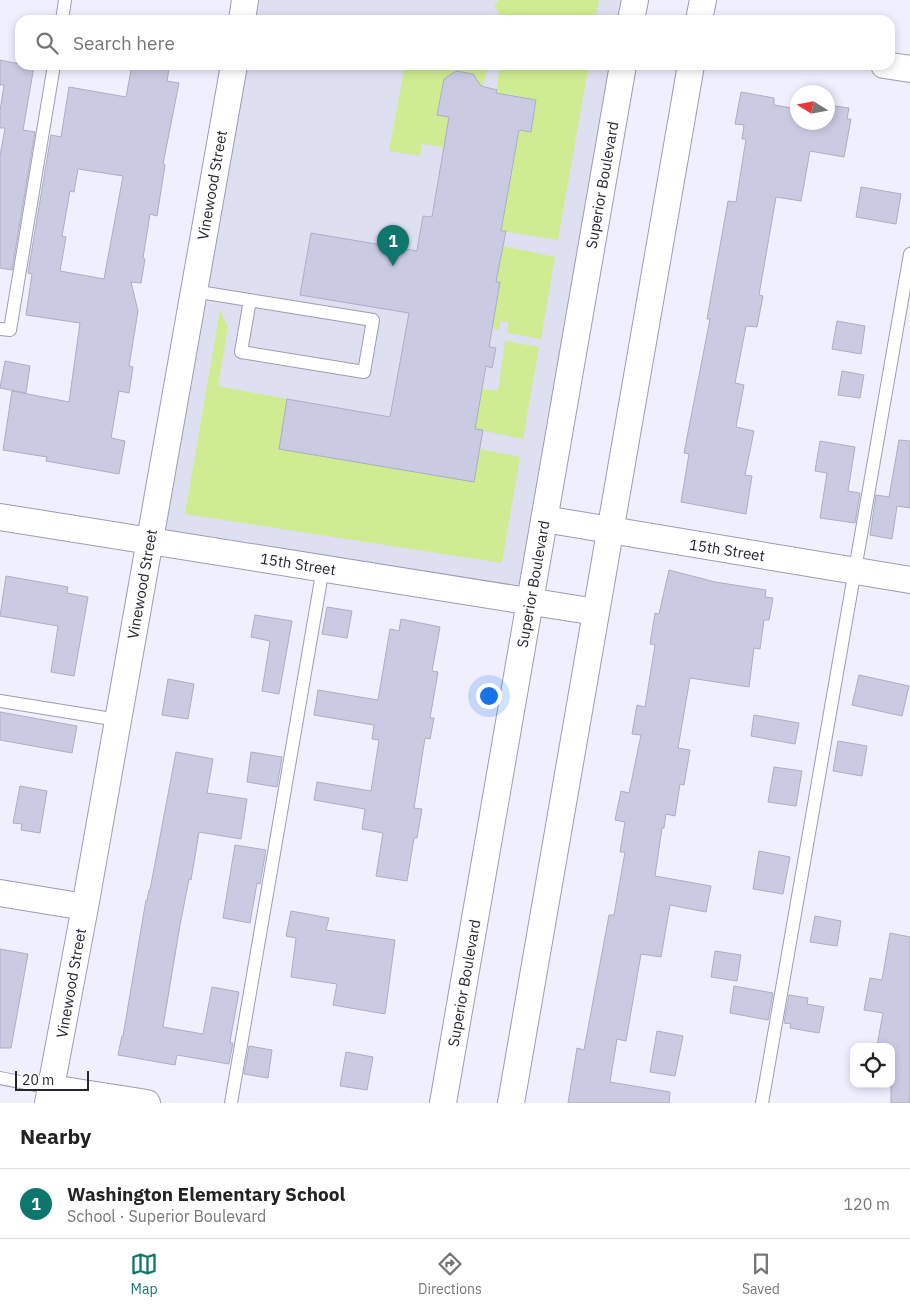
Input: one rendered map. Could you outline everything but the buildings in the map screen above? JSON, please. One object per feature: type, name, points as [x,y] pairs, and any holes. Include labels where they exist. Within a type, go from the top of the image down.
[{"type":"street","points":[[243,15],[245,0]]},
{"type":"street","points":[[632,15],[635,0]]},
{"type":"street","points":[[700,15],[703,0]]},
{"type":"street","points":[[895,67],[910,69]]},
{"type":"street","name":"Vinewood Street","points":[[50,1096],[233,70]]},
{"type":"street","name":"Superior Boulevard","points":[[443,1103],[622,70]]},
{"type":"street","points":[[511,1103],[690,70]]},
{"type":"street","name":"15th Street","points":[[0,516],[596,612]]},
{"type":"street","name":"15th Street","points":[[544,519],[910,580]]},
{"type":"street","points":[[0,893],[85,907]]},
{"type":"street","points":[[50,1096],[147,1103]]},
{"type":"lane","points":[[63,15],[65,0]]},
{"type":"lane","points":[[0,329],[10,330],[53,70]]},
{"type":"lane","points":[[762,1103],[910,254]]},
{"type":"lane","points":[[193,291],[250,300],[373,320],[364,372],[241,352],[250,300]]},
{"type":"lane","points":[[231,1103],[323,568]]},
{"type":"lane","points":[[0,701],[118,720]]},
{"type":"lane","points":[[0,1078],[50,1096]]},
{"type":"shaded area","points":[[245,0],[635,0],[632,15],[243,15]]},
{"type":"shaded area","points":[[233,70],[622,70],[530,601],[150,541]]},
{"type":"green space","points":[[499,0],[599,0],[596,15],[500,15],[494,5]]},
{"type":"green space","points":[[404,70],[487,70],[482,90],[473,74],[456,71],[449,76],[447,83],[443,83],[437,115],[449,117],[443,147],[422,144],[420,156],[389,151]]},
{"type":"green space","points":[[499,70],[588,70],[558,240],[501,231],[519,130],[531,132],[536,100],[496,93]]},
{"type":"green space","points":[[498,245],[555,257],[541,339],[507,333],[509,322],[501,321],[499,330],[492,328],[500,282],[492,281]]},
{"type":"green space","points":[[220,310],[228,327],[218,386],[287,399],[279,449],[474,482],[480,449],[520,457],[502,563],[185,514]]},
{"type":"green space","points":[[505,341],[539,347],[523,439],[475,429],[482,389],[498,391]]},
{"type":"place","name":"Washington Elementary School","points":[[393,266]]}]
